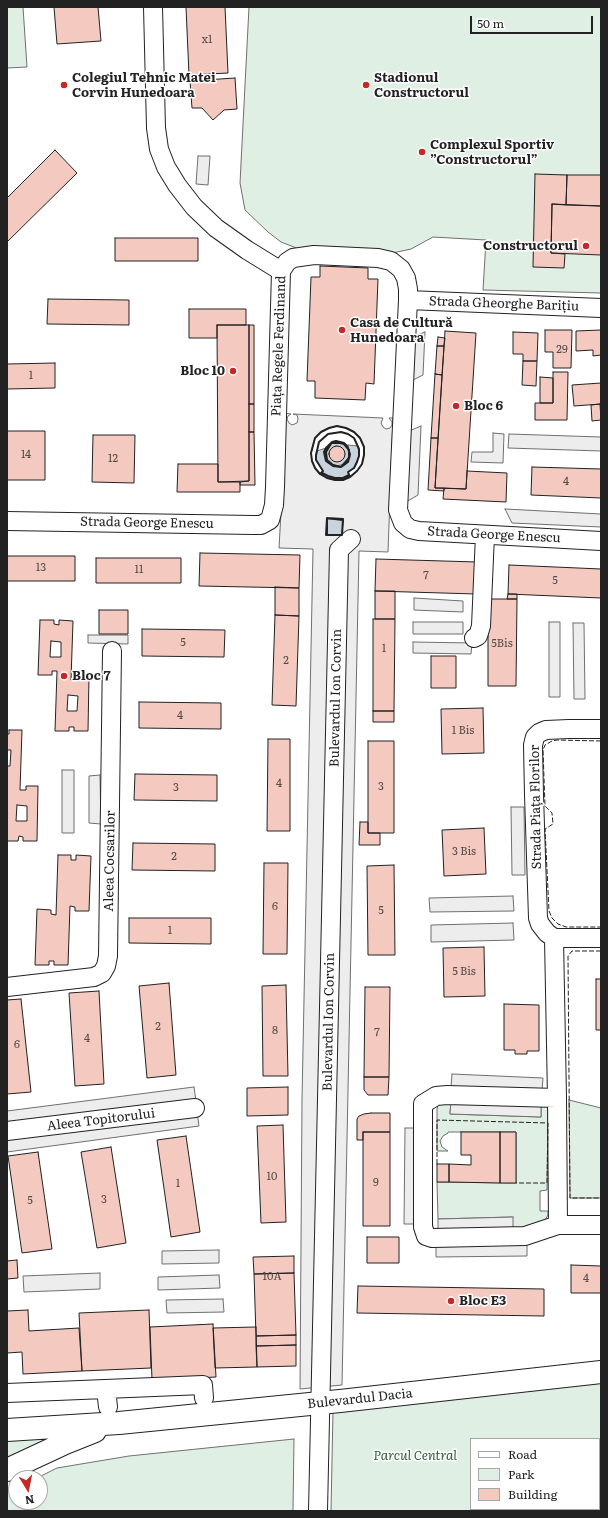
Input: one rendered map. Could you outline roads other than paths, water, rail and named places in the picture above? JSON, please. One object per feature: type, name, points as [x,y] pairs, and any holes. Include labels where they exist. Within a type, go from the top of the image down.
[{"type":"main road","name":"Bulevardul Dacia","points":[[7,1430],[113,1415],[321,1403],[601,1372]]},
{"type":"main road","name":"Bulevardul Dacia","points":[[7,1470],[65,1443],[113,1415]]},
{"type":"street","points":[[153,7],[156,128],[159,149],[166,167],[177,186],[194,207],[216,228],[246,250],[280,271]]},
{"type":"street","name":"Piața Regele Ferdinand","points":[[274,505],[280,271],[287,262],[293,258],[314,255],[378,258],[391,261],[401,269],[406,278],[408,300],[398,510]]},
{"type":"street","name":"Strada Gheorghe Barițiu","points":[[408,300],[601,308]]},
{"type":"street","name":"Strada George Enescu","points":[[7,521],[261,525],[270,520],[274,505]]},
{"type":"street","name":"Strada George Enescu","points":[[398,510],[403,523],[410,529],[419,531],[601,542]]},
{"type":"street","points":[[474,638],[478,636],[481,626],[485,535]]},
{"type":"street","name":"Bulevardul Ion Corvin","points":[[318,1511],[339,550],[351,539]]},
{"type":"street","name":"Aleea Cocsarilor","points":[[7,987],[94,977],[102,972],[106,966],[108,956],[112,651]]},
{"type":"street","name":"Strada Piața Florilor","points":[[554,938],[547,933],[540,924],[538,918],[534,796],[535,737],[539,733],[546,730],[601,729]]},
{"type":"street","points":[[558,1225],[554,938],[601,938]]},
{"type":"street","points":[[557,1098],[447,1095],[436,1096],[423,1104],[422,1228],[426,1236],[432,1238],[525,1236],[558,1225],[601,1225]]},
{"type":"street","name":"Aleea Topitorului","points":[[7,1131],[195,1108]]},
{"type":"street","points":[[7,1393],[203,1385],[204,1398]]},
{"type":"street","points":[[106,1389],[113,1415]]},
{"type":"place","name":"Colegiul Tehnic Matei Corvin Hunedoara","points":[[64,85]]},
{"type":"place","name":"Stadionul Constructorul","points":[[366,85]]},
{"type":"place","name":"Complexul Sportiv ”Constructorul”","points":[[422,152]]},
{"type":"place","name":"Constructorul","points":[[586,246]]},
{"type":"place","name":"Casa de Cultură Hunedoara","points":[[342,330]]},
{"type":"place","name":"Bloc 10","points":[[233,371]]},
{"type":"place","name":"Bloc 6","points":[[456,406]]},
{"type":"place","name":"Bloc 7","points":[[64,676]]},
{"type":"place","name":"Bloc E3","points":[[451,1301]]},
{"type":"park label","name":"Parcul Central","points":[[415,1456]]}]
